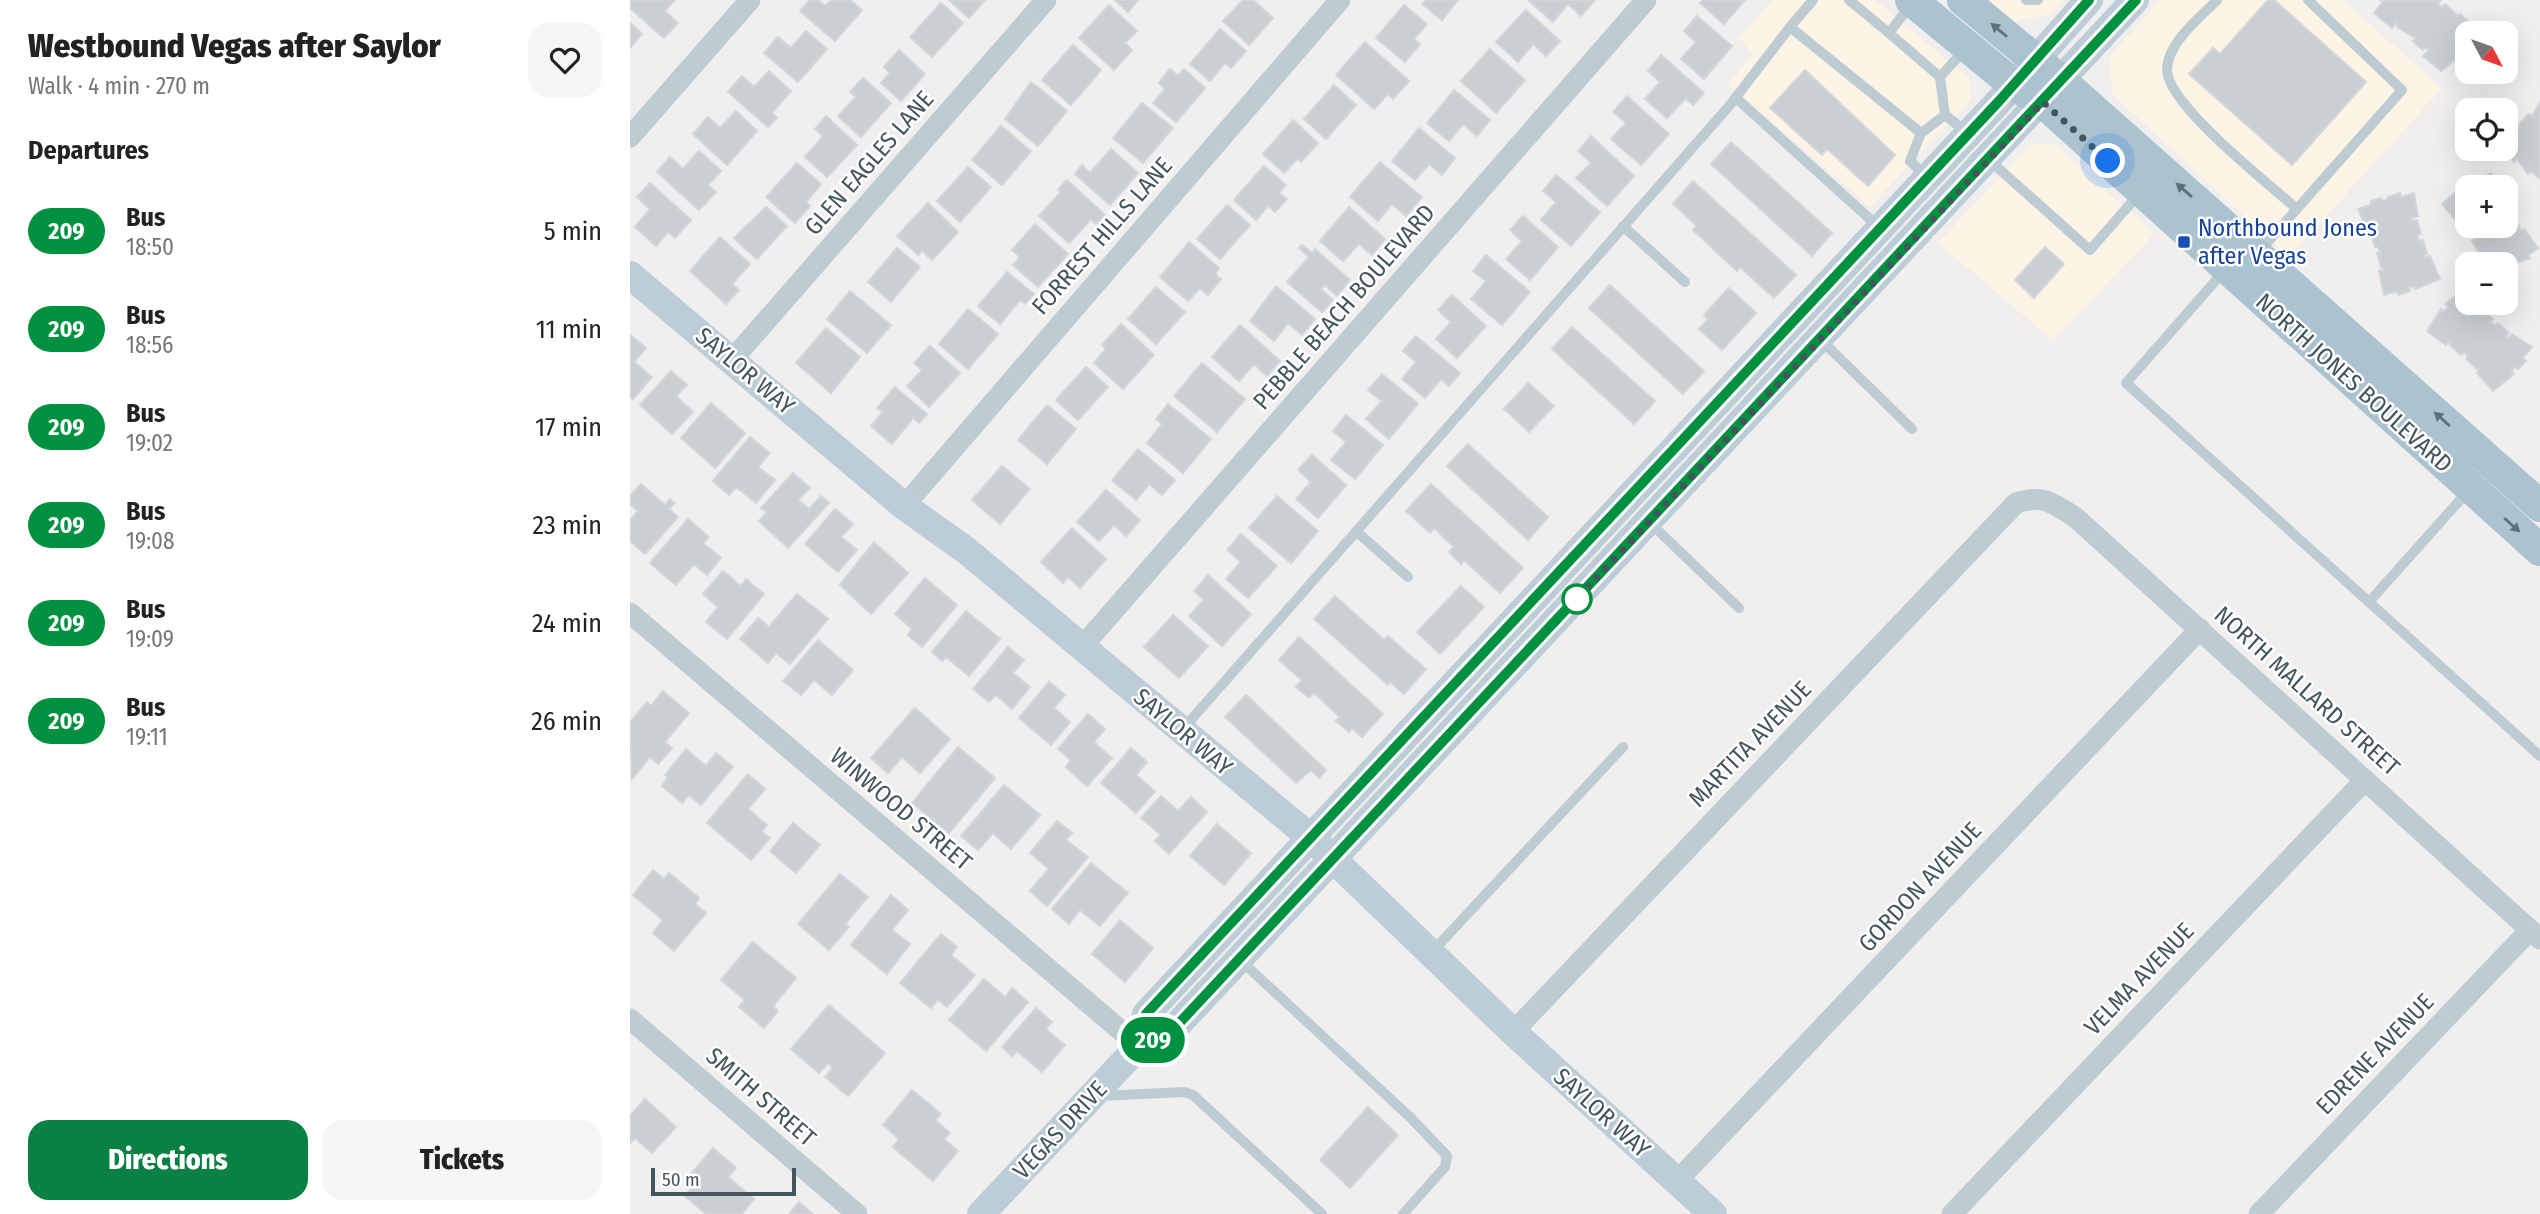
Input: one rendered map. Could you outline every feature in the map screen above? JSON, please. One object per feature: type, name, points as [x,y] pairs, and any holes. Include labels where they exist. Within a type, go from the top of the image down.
[{"type":"main road","name":"NORTH JONES BOULEVARD","points":[[1963,0],[2036,61],[2052,91],[2142,191],[2540,550]]},
{"type":"main road","name":"VEGAS DRIVE","points":[[981,1214],[1139,1046],[1168,1035],[1333,858],[1880,228],[2036,61],[2089,0]]},
{"type":"main road","name":"VEGAS DRIVE","points":[[1139,1046],[1146,1014],[1311,838],[1637,511],[1820,339],[2136,0]]},
{"type":"main road","name":"NORTH JONES BOULEVARD","points":[[1912,1],[2014,85],[2052,91],[2257,255],[2540,506]]},
{"type":"main road","name":"SAYLOR WAY","points":[[630,275],[904,506],[967,551],[1311,838],[1513,1032],[1713,1214]]},
{"type":"main road","points":[[2471,488],[2493,464]]},
{"type":"street","points":[[630,137],[750,0]]},
{"type":"street","name":"GLEN EAGLES LANE","points":[[732,360],[1046,0]]},
{"type":"street","name":"FORREST HILLS LANE","points":[[904,506],[1340,0]]},
{"type":"street","name":"PEBBLE BEACH BOULEVARD","points":[[1081,648],[1646,0]]},
{"type":"street","name":"NORTH MALLARD STREET","points":[[2029,499],[2046,499],[2075,517],[2535,934]]},
{"type":"street","name":"MARTITA AVENUE","points":[[1513,1032],[2016,502],[2029,499]]},
{"type":"street","name":"WINWOOD STREET","points":[[630,613],[1139,1046]]},
{"type":"street","name":"GORDON AVENUE","points":[[1677,1181],[2200,629]]},
{"type":"street","name":"VELMA AVENUE","points":[[1952,1214],[2365,780]]},
{"type":"street","name":"EDRENE AVENUE","points":[[2259,1214],[2535,934]]},
{"type":"street","name":"SMITH STREET","points":[[630,1019],[857,1214]]},
{"type":"lane","points":[[1181,731],[1736,98],[1813,0]]},
{"type":"lane","points":[[1849,0],[1940,77],[1945,115],[1968,134]]},
{"type":"lane","points":[[2026,0],[2038,0]]},
{"type":"lane","points":[[2217,0],[2174,47],[2167,68],[2171,85],[2184,107],[2297,209]]},
{"type":"lane","points":[[2257,255],[2402,90],[2308,0]]},
{"type":"lane","points":[[1889,33],[1912,1]]},
{"type":"lane","points":[[1790,27],[1922,133]]},
{"type":"lane","points":[[1940,77],[1968,46]]},
{"type":"lane","points":[[1736,98],[1880,228]]},
{"type":"lane","points":[[1927,177],[1910,162],[1922,133],[1945,115]]},
{"type":"lane","points":[[1989,160],[2090,250],[2142,191]]},
{"type":"lane","points":[[1623,226],[1685,282]]},
{"type":"lane","points":[[2227,268],[2126,383],[2540,756]]},
{"type":"lane","points":[[1820,339],[1912,429]]},
{"type":"lane","points":[[2369,602],[2471,488]]},
{"type":"lane","points":[[1637,511],[1739,608]]},
{"type":"lane","points":[[1356,531],[1408,577]]},
{"type":"lane","points":[[1431,953],[1623,747]]},
{"type":"lane","points":[[1239,959],[1411,1118],[1447,1156],[1445,1167],[1402,1214]]},
{"type":"lane","points":[[1090,1097],[1184,1092],[1194,1095],[1322,1214]]},
{"type":"shaded area","points":[[1773,0],[1875,0],[1970,79],[1971,99],[1870,207],[1728,83],[1754,55],[1739,38]]},
{"type":"shaded area","points":[[1986,0],[2064,0],[2052,14],[2014,21]]},
{"type":"shaded area","points":[[2160,0],[2342,0],[2442,88],[2289,257],[2113,95],[2109,58]]},
{"type":"shaded area","points":[[2032,143],[2056,145],[2154,234],[2053,340],[1938,243]]},
{"type":"building","points":[[630,0],[675,0],[665,11],[678,23],[664,38],[630,8]]},
{"type":"building","points":[[810,0],[818,0],[825,6],[831,0],[850,0],[862,10],[835,41],[800,11]]},
{"type":"building","points":[[949,0],[985,0],[969,18]]},
{"type":"building","points":[[1115,0],[1138,0],[1128,12]]},
{"type":"building","points":[[1243,0],[1253,0],[1273,18],[1249,45],[1223,21]]},
{"type":"building","points":[[1426,0],[1458,0],[1442,20],[1422,4]]},
{"type":"building","points":[[1528,0],[1595,0],[1581,16],[1568,4],[1553,22]]},
{"type":"building","points":[[1703,0],[1745,0],[1724,24],[1700,3]]},
{"type":"building","points":[[2268,0],[2274,0],[2366,82],[2292,165],[2189,74],[2213,48],[2220,54]]},
{"type":"building","points":[[2380,0],[2441,0],[2438,4],[2442,7],[2445,4],[2457,15],[2456,19],[2460,14],[2468,21],[2455,21],[2455,60],[2441,71],[2423,56],[2429,50],[2426,47],[2423,50],[2413,41],[2415,38],[2397,27],[2397,22],[2392,28],[2374,13],[2383,2]]},
{"type":"building","points":[[941,3],[963,23],[932,57],[910,37]]},
{"type":"building","points":[[1109,5],[1137,31],[1125,43],[1132,50],[1114,70],[1079,38]]},
{"type":"building","points":[[1404,5],[1427,24],[1414,39],[1420,44],[1405,62],[1376,38]]},
{"type":"building","points":[[1526,10],[1560,41],[1546,56],[1533,44],[1518,62],[1496,42]]},
{"type":"building","points":[[1697,16],[1732,46],[1704,79],[1681,59],[1696,42],[1684,31]]},
{"type":"building","points":[[630,23],[642,34],[630,48]]},
{"type":"building","points":[[1220,29],[1246,51],[1231,68],[1225,63],[1210,81],[1190,64]]},
{"type":"building","points":[[806,31],[827,49],[798,82],[764,53],[778,37],[791,48]]},
{"type":"building","points":[[1365,42],[1409,81],[1393,99],[1388,94],[1374,109],[1336,75]]},
{"type":"building","points":[[1073,45],[1101,70],[1071,105],[1042,80]]},
{"type":"building","points":[[1490,49],[1525,80],[1496,113],[1461,81]]},
{"type":"building","points":[[899,50],[925,74],[901,101],[881,83],[890,73],[884,67]]},
{"type":"building","points":[[1661,55],[1704,93],[1693,105],[1686,98],[1667,118],[1645,99],[1660,82],[1648,71]]},
{"type":"building","points":[[1170,69],[1178,76],[1184,69],[1205,88],[1176,122],[1153,103],[1165,89],[1159,83]]},
{"type":"building","points":[[1805,70],[1895,155],[1868,186],[1827,149],[1822,155],[1770,108]]},
{"type":"building","points":[[769,71],[791,91],[772,113],[777,118],[768,127],[728,92],[742,76],[754,87]]},
{"type":"building","points":[[863,78],[891,103],[861,137],[838,116],[856,97],[850,92]]},
{"type":"building","points":[[1031,82],[1067,111],[1038,146],[1005,119]]},
{"type":"building","points":[[1334,85],[1356,105],[1326,139],[1304,119]]},
{"type":"building","points":[[1454,90],[1490,120],[1477,136],[1463,124],[1449,141],[1427,123]]},
{"type":"building","points":[[1627,96],[1669,134],[1641,165],[1611,139],[1626,123],[1613,112]]},
{"type":"building","points":[[2540,102],[2540,179],[2531,171],[2528,174],[2518,160],[2518,127],[2520,129],[2519,124],[2529,114],[2532,116]]},
{"type":"building","points":[[1142,103],[1173,128],[1143,163],[1113,138]]},
{"type":"building","points":[[736,111],[757,131],[727,165],[693,134],[708,117],[720,128]]},
{"type":"building","points":[[826,116],[857,145],[827,177],[805,157],[823,136],[815,129]]},
{"type":"building","points":[[1293,120],[1318,143],[1301,162],[1297,159],[1284,173],[1263,154]]},
{"type":"building","points":[[1001,126],[1031,151],[1002,185],[972,160]]},
{"type":"building","points":[[1419,128],[1455,158],[1442,175],[1429,164],[1415,180],[1392,161]]},
{"type":"building","points":[[1591,136],[1634,176],[1607,206],[1576,178],[1591,163],[1578,151]]},
{"type":"building","points":[[1731,142],[1832,233],[1812,256],[1711,164]]},
{"type":"building","points":[[1111,149],[1138,173],[1110,205],[1075,174],[1082,165],[1090,173]]},
{"type":"building","points":[[699,151],[721,171],[708,185],[716,192],[699,210],[657,172],[670,157],[683,169]]},
{"type":"building","points":[[1380,162],[1422,197],[1406,216],[1392,204],[1378,221],[1350,197]]},
{"type":"building","points":[[797,163],[821,184],[806,202],[810,206],[795,223],[766,197]]},
{"type":"building","points":[[1264,166],[1286,185],[1279,193],[1287,199],[1275,212],[1268,206],[1256,220],[1234,200]]},
{"type":"building","points":[[968,167],[991,187],[960,222],[937,201]]},
{"type":"building","points":[[1556,175],[1600,212],[1571,246],[1541,220],[1556,202],[1543,191]]},
{"type":"building","points":[[1067,180],[1105,215],[1096,224],[1091,219],[1069,243],[1039,216],[1061,192],[1058,190]]},
{"type":"building","points":[[1693,181],[1796,275],[1774,298],[1740,267],[1737,271],[1693,230],[1697,226],[1673,204]]},
{"type":"building","points":[[650,183],[691,220],[675,238],[668,232],[656,246],[635,227],[650,209],[637,197]]},
{"type":"building","points":[[2455,192],[2455,220],[2442,204]]},
{"type":"building","points":[[2400,193],[2401,197],[2414,193],[2418,216],[2412,218],[2413,221],[2417,220],[2421,234],[2417,235],[2419,241],[2423,240],[2427,254],[2424,255],[2425,258],[2430,256],[2440,279],[2415,289],[2415,286],[2409,287],[2410,291],[2398,295],[2397,291],[2384,295],[2379,271],[2385,269],[2381,267],[2377,253],[2380,253],[2378,247],[2375,247],[2371,233],[2374,233],[2373,229],[2367,231],[2358,209],[2371,205],[2371,201],[2381,198],[2383,201],[2387,200],[2388,197]]},
{"type":"building","points":[[928,203],[958,232],[932,260],[922,251],[918,255],[897,236]]},
{"type":"building","points":[[1227,205],[1250,225],[1220,259],[1197,239]]},
{"type":"building","points":[[766,207],[787,226],[757,259],[734,238]]},
{"type":"building","points":[[1349,207],[1385,239],[1372,255],[1359,244],[1343,261],[1320,241]]},
{"type":"building","points":[[1523,216],[1558,247],[1530,280],[1506,259],[1522,241],[1510,230]]},
{"type":"building","points":[[1035,224],[1068,254],[1038,287],[1013,265],[1020,257],[1012,250]]},
{"type":"building","points":[[2518,225],[2519,232],[2524,229],[2538,248],[2528,255],[2530,258],[2518,263],[2518,252],[2479,252],[2472,241],[2518,238]]},
{"type":"building","points":[[720,237],[750,264],[732,284],[739,290],[726,304],[690,271]]},
{"type":"building","points":[[1189,242],[1219,268],[1215,274],[1221,279],[1208,295],[1200,288],[1188,301],[1160,277]]},
{"type":"building","points":[[1302,245],[1312,253],[1315,249],[1350,280],[1337,296],[1325,285],[1321,289],[1333,300],[1322,312],[1287,282],[1309,257],[1299,248]]},
{"type":"building","points":[[2045,247],[2064,264],[2034,298],[2015,280]]},
{"type":"building","points":[[897,248],[920,267],[891,302],[868,282]]},
{"type":"building","points":[[1486,255],[1530,292],[1502,325],[1471,299],[1486,281],[1473,271]]},
{"type":"building","points":[[1007,272],[1034,294],[1025,304],[1020,300],[1000,324],[978,306]]},
{"type":"building","points":[[1610,285],[1704,371],[1683,394],[1589,308]]},
{"type":"building","points":[[1276,286],[1315,319],[1302,335],[1288,323],[1274,341],[1250,321]]},
{"type":"building","points":[[1156,287],[1185,312],[1156,344],[1128,319]]},
{"type":"building","points":[[1729,288],[1756,313],[1722,350],[1699,329],[1708,319],[1704,315]]},
{"type":"building","points":[[850,291],[891,325],[867,353],[827,319]]},
{"type":"building","points":[[1452,295],[1486,326],[1457,358],[1436,339],[1451,322],[1438,310]]},
{"type":"building","points":[[2455,296],[2455,315],[2488,315],[2493,319],[2490,322],[2496,326],[2498,323],[2509,333],[2506,336],[2509,338],[2512,334],[2532,347],[2523,358],[2526,361],[2518,369],[2515,367],[2511,371],[2514,374],[2493,391],[2477,373],[2481,368],[2477,369],[2466,359],[2468,356],[2464,352],[2461,355],[2450,345],[2450,340],[2446,345],[2427,331],[2441,309],[2444,312],[2448,307],[2445,304]]},
{"type":"building","points":[[968,309],[998,334],[968,369],[939,344]]},
{"type":"building","points":[[1121,324],[1154,355],[1123,389],[1094,363],[1106,349],[1102,345]]},
{"type":"building","points":[[1240,325],[1280,361],[1267,376],[1254,364],[1239,381],[1212,357]]},
{"type":"building","points":[[1572,327],[1655,401],[1634,424],[1552,349]]},
{"type":"building","points":[[826,328],[860,357],[831,393],[796,363]]},
{"type":"building","points":[[630,335],[646,348],[634,362],[652,377],[633,399],[630,396]]},
{"type":"building","points":[[1416,336],[1460,373],[1449,386],[1441,379],[1425,398],[1402,379],[1416,362],[1403,351]]},
{"type":"building","points":[[930,346],[960,373],[929,407],[907,386],[922,370],[914,363]]},
{"type":"building","points":[[1202,363],[1245,399],[1217,432],[1174,396]]},
{"type":"building","points":[[1086,367],[1108,387],[1078,420],[1056,400]]},
{"type":"building","points":[[671,371],[687,385],[676,396],[693,412],[672,434],[640,405]]},
{"type":"building","points":[[1382,374],[1418,404],[1389,439],[1366,419],[1382,401],[1368,390]]},
{"type":"building","points":[[1528,383],[1554,406],[1529,432],[1504,409]]},
{"type":"building","points":[[895,387],[927,414],[919,423],[913,418],[892,444],[871,426],[883,412],[877,408]]},
{"type":"building","points":[[711,403],[745,433],[715,468],[681,438]]},
{"type":"building","points":[[1168,404],[1211,439],[1183,473],[1147,443],[1162,424],[1156,419]]},
{"type":"building","points":[[1047,405],[1076,429],[1047,464],[1018,440]]},
{"type":"building","points":[[1346,415],[1383,445],[1355,479],[1331,460],[1346,442],[1333,431]]},
{"type":"building","points":[[750,437],[770,453],[758,467],[775,480],[756,503],[736,487],[729,495],[713,481]]},
{"type":"building","points":[[1468,444],[1548,517],[1528,540],[1447,466]]},
{"type":"building","points":[[1138,449],[1175,480],[1162,495],[1149,484],[1136,500],[1112,480]]},
{"type":"building","points":[[1312,455],[1346,485],[1318,518],[1296,499],[1311,482],[1298,470]]},
{"type":"building","points":[[1002,466],[1030,489],[1000,524],[972,500]]},
{"type":"building","points":[[793,473],[810,488],[798,500],[809,509],[821,496],[829,503],[788,548],[759,521],[767,512],[761,508]]},
{"type":"building","points":[[641,484],[665,505],[670,499],[675,503],[669,509],[678,517],[645,554],[630,541],[630,520],[638,511],[630,504],[630,496]]},
{"type":"building","points":[[1431,484],[1523,568],[1500,593],[1464,560],[1461,564],[1449,552],[1454,547],[1434,528],[1430,533],[1406,511]]},
{"type":"building","points":[[1106,490],[1140,520],[1126,536],[1114,525],[1099,541],[1077,522]]},
{"type":"building","points":[[1277,496],[1318,531],[1291,563],[1249,528]]},
{"type":"building","points":[[835,509],[853,524],[841,537],[857,550],[838,572],[805,544]]},
{"type":"building","points":[[688,519],[709,537],[703,543],[721,558],[707,575],[694,564],[676,585],[650,563]]},
{"type":"building","points":[[1072,528],[1106,559],[1080,588],[1068,577],[1063,583],[1041,562]]},
{"type":"building","points":[[1241,534],[1277,566],[1248,598],[1226,579],[1241,562],[1227,550]]},
{"type":"building","points":[[874,542],[908,573],[871,614],[840,585]]},
{"type":"building","points":[[723,571],[741,586],[746,579],[764,594],[727,639],[706,622],[718,607],[703,594]]},
{"type":"building","points":[[1208,575],[1251,614],[1222,646],[1189,616],[1204,600],[1194,591]]},
{"type":"building","points":[[925,578],[957,605],[922,647],[908,635],[912,629],[895,614]]},
{"type":"building","points":[[1461,586],[1484,607],[1440,654],[1417,632]]},
{"type":"building","points":[[797,594],[828,619],[790,664],[776,653],[768,663],[740,639],[758,618],[769,627]]},
{"type":"building","points":[[1335,596],[1384,640],[1388,636],[1426,669],[1404,694],[1390,682],[1388,685],[1314,619]]},
{"type":"building","points":[[966,611],[1000,639],[969,676],[946,657],[942,661],[932,652]]},
{"type":"building","points":[[1173,615],[1208,646],[1179,678],[1144,647]]},
{"type":"building","points":[[1299,637],[1383,714],[1362,737],[1352,728],[1349,732],[1336,721],[1340,717],[1314,693],[1309,698],[1296,687],[1302,680],[1279,660]]},
{"type":"building","points":[[818,640],[853,670],[832,695],[814,680],[801,695],[783,681]]},
{"type":"building","points":[[1008,647],[1024,660],[1013,673],[1030,687],[1012,709],[996,695],[989,702],[973,689]]},
{"type":"building","points":[[1049,682],[1065,695],[1054,708],[1070,722],[1051,745],[1019,718]]},
{"type":"building","points":[[663,691],[689,713],[665,742],[672,748],[658,764],[650,757],[632,779],[630,722],[647,702],[651,706]]},
{"type":"building","points":[[1246,695],[1326,770],[1319,778],[1311,770],[1296,783],[1225,717]]},
{"type":"building","points":[[915,708],[950,739],[920,773],[902,757],[888,773],[871,758]]},
{"type":"building","points":[[1088,714],[1105,729],[1094,742],[1112,758],[1087,786],[1066,767],[1071,760],[1058,749]]},
{"type":"building","points":[[958,747],[995,778],[949,833],[912,803]]},
{"type":"building","points":[[1131,748],[1147,762],[1136,775],[1155,791],[1136,813],[1101,783]]},
{"type":"building","points":[[686,749],[706,766],[716,753],[733,767],[701,805],[689,795],[682,803],[662,786],[668,777],[665,775]]},
{"type":"building","points":[[748,774],[765,789],[748,809],[767,825],[762,832],[770,838],[751,860],[707,823]]},
{"type":"building","points":[[1004,785],[1040,815],[1011,849],[993,833],[978,850],[961,836]]},
{"type":"building","points":[[1161,796],[1178,811],[1191,797],[1207,812],[1169,854],[1155,841],[1161,835],[1141,818]]},
{"type":"building","points":[[1057,821],[1072,833],[1066,840],[1088,857],[1047,906],[1030,891],[1049,869],[1030,853]]},
{"type":"building","points":[[793,823],[820,845],[796,873],[770,851]]},
{"type":"building","points":[[1217,824],[1251,853],[1224,885],[1190,856]]},
{"type":"building","points":[[1091,863],[1128,893],[1100,926],[1080,910],[1069,924],[1052,909]]},
{"type":"building","points":[[653,870],[664,879],[669,873],[699,898],[695,904],[706,913],[674,951],[653,933],[663,920],[633,895]]},
{"type":"building","points":[[840,874],[868,897],[845,924],[849,927],[829,950],[798,924]]},
{"type":"building","points":[[891,895],[908,910],[892,930],[910,944],[887,974],[851,945]]},
{"type":"building","points":[[1120,920],[1153,948],[1125,982],[1092,954]]},
{"type":"building","points":[[941,934],[957,947],[951,955],[975,975],[947,1007],[938,1000],[931,1008],[900,983]]},
{"type":"building","points":[[753,942],[796,978],[773,1006],[778,1011],[764,1028],[739,1007],[745,1000],[721,980]]},
{"type":"building","points":[[984,979],[1005,997],[1012,988],[1028,1002],[986,1051],[949,1020]]},
{"type":"building","points":[[829,1005],[885,1053],[848,1096],[825,1077],[833,1068],[828,1063],[819,1073],[791,1049]]},
{"type":"building","points":[[1036,1008],[1052,1022],[1046,1029],[1065,1045],[1042,1072],[1017,1051],[1012,1056],[1002,1047]]},
{"type":"building","points":[[912,1090],[941,1114],[935,1120],[950,1133],[944,1139],[958,1151],[933,1181],[893,1147],[899,1139],[883,1125]]},
{"type":"building","points":[[645,1099],[676,1127],[652,1153],[635,1138],[630,1143],[630,1116]]},
{"type":"building","points":[[1368,1107],[1398,1135],[1350,1188],[1320,1160]]},
{"type":"building","points":[[713,1148],[736,1168],[728,1177],[754,1199],[742,1214],[706,1214],[685,1196],[692,1187],[685,1181]]},
{"type":"building","points":[[799,1202],[813,1214],[789,1214]]},
{"type":"bus line","name":"209","points":[[2089,0],[2000,100],[1146,1014],[1139,1046],[1168,1035],[2136,0]]},
{"type":"place","name":"Northbound Jones after Vegas","points":[[2184,242]]},
{"type":"route","points":[[1577,599],[1574,602],[2043,102],[2108,161]]}]
